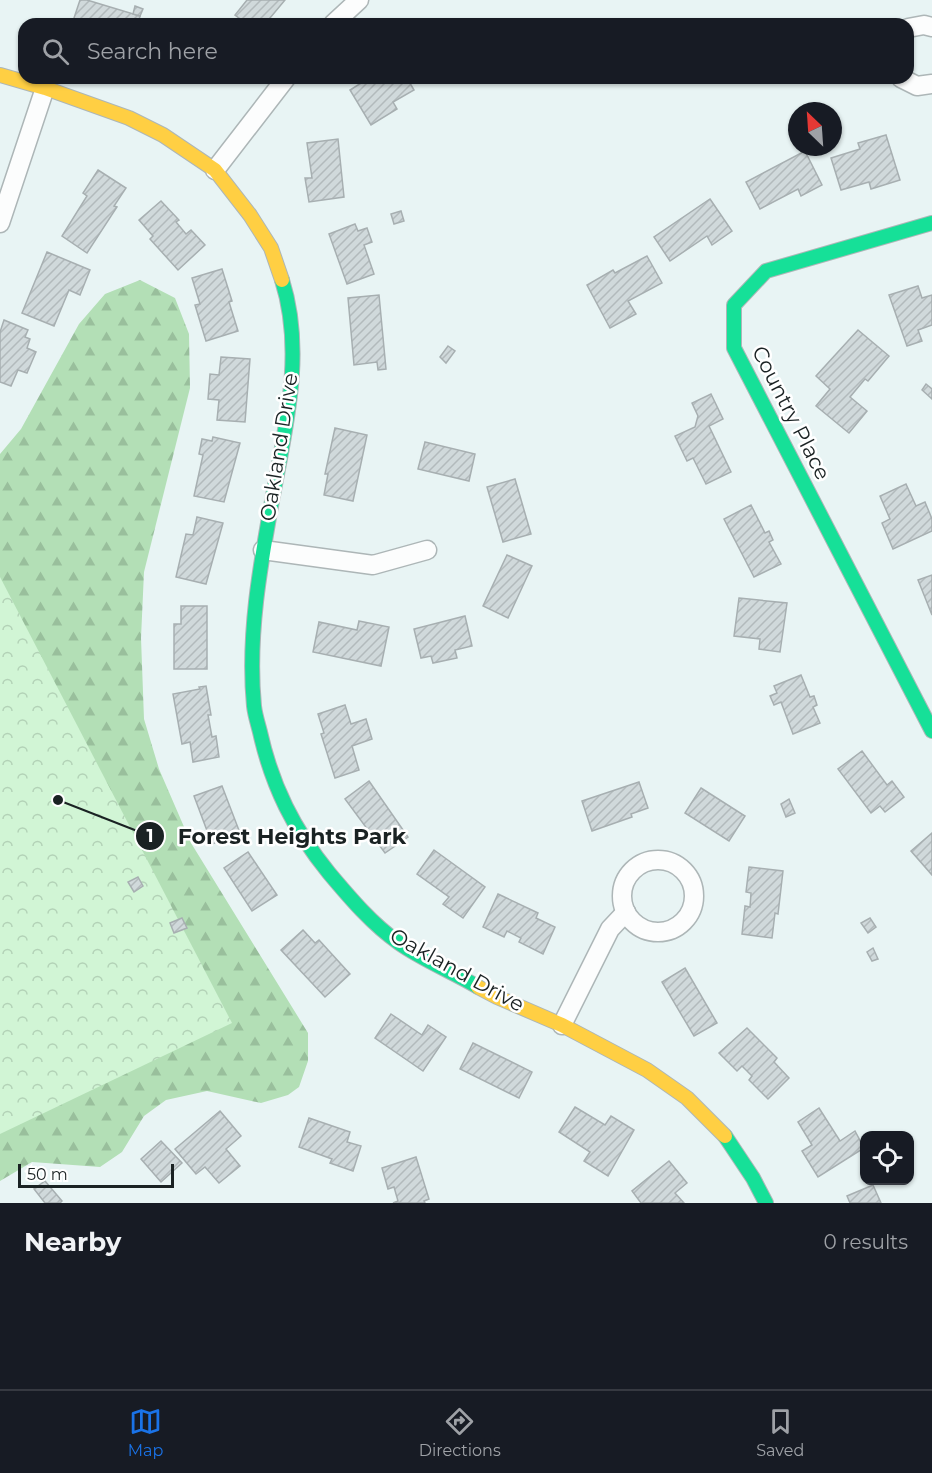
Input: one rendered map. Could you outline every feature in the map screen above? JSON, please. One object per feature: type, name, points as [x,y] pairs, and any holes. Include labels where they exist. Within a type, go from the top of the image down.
[{"type":"street","points":[[340,18],[359,0]]},
{"type":"street","points":[[914,27],[924,25],[932,27]]},
{"type":"street","name":"Oakland Drive","points":[[0,75],[18,80]]},
{"type":"street","name":"Oakland Drive","points":[[31,84],[129,118],[164,135],[215,170],[250,215],[271,248],[285,291],[294,350],[287,419],[263,550],[253,631],[254,707],[264,752],[281,800],[308,848],[354,903],[399,943],[497,997],[562,1025],[647,1070],[687,1098],[723,1133],[753,1178],[766,1203]]},
{"type":"street","points":[[215,170],[281,84]]},
{"type":"street","points":[[913,84],[917,86],[932,84]]},
{"type":"street","points":[[0,223],[45,88]]},
{"type":"street","name":"Country Place","points":[[932,223],[766,271],[734,305],[734,348],[932,731]]},
{"type":"street","name":"Oakland Drive","points":[[263,550],[374,565],[427,550]]},
{"type":"street","points":[[562,1025],[610,929],[626,912]]},
{"type":"green space","points":[[140,280],[175,298],[189,334],[190,388],[144,572],[141,638],[144,719],[159,769],[191,843],[308,1033],[308,1061],[299,1087],[288,1095],[261,1103],[207,1091],[166,1100],[144,1116],[122,1152],[100,1167],[32,1162],[0,1181],[0,454],[21,429],[79,324],[105,294]]},
{"type":"green space","points":[[0,577],[232,1023],[0,1134]]},
{"type":"building","points":[[80,0],[87,0],[140,16],[140,18],[74,18]]},
{"type":"building","points":[[247,0],[285,0],[270,18],[239,18],[235,15]]},
{"type":"building","points":[[135,6],[143,9],[140,16],[133,14]]},
{"type":"building","points":[[360,84],[410,84],[414,90],[393,102],[397,109],[371,125],[350,90]]},
{"type":"building","points":[[886,135],[900,180],[871,189],[869,182],[841,190],[831,158],[860,149],[858,143]]},
{"type":"building","points":[[338,139],[344,197],[309,202],[305,178],[312,178],[307,143]]},
{"type":"building","points":[[795,156],[808,156],[822,185],[801,196],[798,189],[760,209],[746,182]]},
{"type":"building","points":[[98,170],[126,188],[114,206],[117,207],[87,253],[62,236],[87,196],[83,193]]},
{"type":"building","points":[[710,199],[732,231],[712,245],[707,236],[670,261],[654,237]]},
{"type":"building","points":[[161,201],[179,220],[176,222],[186,234],[191,230],[205,245],[178,270],[150,239],[153,236],[139,220]]},
{"type":"building","points":[[401,211],[404,221],[394,224],[391,214]]},
{"type":"building","points":[[355,224],[358,231],[367,228],[372,242],[364,245],[374,274],[347,284],[329,234]]},
{"type":"building","points":[[47,252],[90,270],[80,295],[69,290],[54,326],[22,313]]},
{"type":"building","points":[[647,256],[662,283],[628,301],[636,314],[610,328],[587,285],[613,270],[615,273]]},
{"type":"building","points":[[222,269],[238,331],[206,341],[195,305],[200,304],[192,278]]},
{"type":"building","points":[[918,286],[922,298],[932,295],[932,325],[918,330],[922,341],[907,346],[889,295]]},
{"type":"building","points":[[379,295],[386,369],[378,370],[377,362],[354,365],[348,298]]},
{"type":"building","points":[[4,320],[28,330],[25,337],[30,339],[27,348],[36,352],[27,373],[18,370],[11,386],[0,382],[0,332]]},
{"type":"building","points":[[858,330],[889,356],[868,381],[865,379],[850,397],[867,411],[849,433],[816,406],[830,389],[816,376]]},
{"type":"building","points":[[448,346],[455,351],[446,363],[440,357]]},
{"type":"building","points":[[221,357],[250,359],[245,422],[217,420],[219,400],[208,399],[210,374],[219,375]]},
{"type":"building","points":[[926,384],[932,389],[932,399],[922,390]]},
{"type":"building","points":[[711,394],[723,419],[709,426],[731,472],[706,484],[693,458],[687,461],[675,436],[695,427],[698,416],[692,403]]},
{"type":"building","points":[[335,428],[367,435],[353,501],[324,495],[328,474],[325,474]]},
{"type":"building","points":[[213,437],[240,443],[224,502],[194,496],[203,455],[199,454],[202,439],[212,441]]},
{"type":"building","points":[[425,442],[475,454],[469,481],[418,469]]},
{"type":"building","points":[[515,479],[531,534],[503,542],[487,487]]},
{"type":"building","points":[[906,484],[916,506],[925,502],[932,519],[932,531],[893,549],[882,523],[890,519],[880,496]]},
{"type":"building","points":[[751,505],[765,533],[769,531],[773,540],[769,542],[781,564],[754,577],[724,519]]},
{"type":"building","points":[[197,517],[223,523],[206,584],[176,577],[186,534],[193,535]]},
{"type":"building","points":[[507,555],[532,566],[508,618],[483,606]]},
{"type":"building","points":[[932,575],[932,615],[918,580]]},
{"type":"building","points":[[739,598],[787,603],[780,652],[759,649],[760,639],[734,636]]},
{"type":"building","points":[[181,606],[207,606],[207,669],[174,669],[174,624],[181,624]]},
{"type":"building","points":[[465,616],[472,646],[455,650],[457,658],[433,663],[431,656],[421,658],[414,629]]},
{"type":"building","points":[[359,621],[389,627],[381,666],[313,652],[319,622],[357,630]]},
{"type":"building","points":[[801,675],[810,697],[814,696],[817,705],[813,707],[820,723],[793,734],[781,702],[774,705],[770,696],[777,693],[774,686]]},
{"type":"building","points":[[206,686],[212,737],[216,736],[219,757],[193,762],[190,742],[182,744],[173,694]]},
{"type":"building","points":[[345,705],[351,724],[366,719],[372,739],[352,746],[359,770],[335,778],[321,734],[324,733],[318,714]]},
{"type":"building","points":[[862,751],[887,785],[892,781],[904,797],[885,812],[880,806],[871,813],[838,769]]},
{"type":"building","points":[[369,781],[408,837],[385,853],[345,799]]},
{"type":"building","points":[[639,782],[648,808],[631,814],[632,817],[592,831],[582,801]]},
{"type":"building","points":[[222,786],[240,833],[212,844],[194,796]]},
{"type":"building","points":[[701,788],[745,816],[729,841],[685,813]]},
{"type":"building","points":[[789,799],[795,813],[786,817],[781,804]]},
{"type":"building","points":[[932,833],[932,875],[911,851]]},
{"type":"building","points":[[434,850],[485,887],[463,918],[443,904],[449,897],[417,874]]},
{"type":"building","points":[[248,852],[277,895],[252,911],[224,868]]},
{"type":"building","points":[[749,867],[783,871],[778,914],[775,913],[772,938],[742,934],[745,906],[750,907],[751,893],[746,892]]},
{"type":"building","points":[[138,877],[143,886],[134,892],[128,882]]},
{"type":"building","points":[[498,894],[538,913],[536,918],[555,927],[543,954],[519,942],[521,938],[507,931],[504,937],[483,927]]},
{"type":"building","points":[[182,918],[187,928],[174,933],[170,923]]},
{"type":"building","points":[[870,918],[876,927],[868,933],[861,923]]},
{"type":"building","points":[[303,930],[315,943],[319,940],[350,974],[325,997],[281,950]]},
{"type":"building","points":[[873,948],[878,959],[872,961],[867,952]]},
{"type":"building","points":[[685,968],[717,1023],[694,1036],[662,982]]},
{"type":"building","points":[[391,1014],[422,1035],[428,1025],[446,1037],[423,1071],[375,1038]]},
{"type":"building","points":[[747,1028],[777,1058],[774,1062],[789,1078],[768,1099],[749,1080],[752,1076],[742,1066],[737,1071],[719,1053]]},
{"type":"building","points":[[473,1043],[532,1072],[519,1098],[460,1069]]},
{"type":"building","points":[[575,1107],[605,1125],[611,1116],[634,1130],[608,1176],[584,1161],[590,1152],[559,1132]]},
{"type":"building","points":[[819,1108],[840,1141],[855,1131],[860,1140],[860,1151],[818,1177],[802,1151],[812,1145],[798,1122]]},
{"type":"building","points":[[220,1111],[241,1136],[226,1149],[240,1166],[219,1183],[205,1167],[196,1174],[175,1149]]},
{"type":"building","points":[[309,1118],[350,1132],[347,1142],[361,1146],[353,1171],[330,1163],[332,1159],[299,1147]]},
{"type":"building","points":[[161,1141],[182,1163],[161,1182],[141,1159]]},
{"type":"building","points":[[416,1157],[429,1199],[424,1201],[425,1203],[393,1203],[398,1201],[394,1187],[388,1189],[382,1168]]},
{"type":"building","points":[[669,1161],[687,1183],[675,1193],[684,1203],[641,1203],[632,1191]]},
{"type":"building","points":[[45,1181],[62,1201],[60,1203],[45,1203],[34,1189]]},
{"type":"building","points":[[873,1185],[881,1203],[850,1203],[847,1196]]},
{"type":"traffic: fast","points":[[932,223],[766,271],[734,305],[734,348],[932,731]]},
{"type":"traffic: fast","points":[[282,280],[289,306],[292,332],[291,385],[256,598],[252,652],[254,706],[265,752],[278,789],[295,824],[316,857],[353,901],[399,943],[478,987]]},
{"type":"traffic: fast","points":[[725,1136],[753,1178],[766,1203]]},
{"type":"traffic: slow","points":[[0,75],[18,80]]},
{"type":"traffic: slow","points":[[31,84],[129,118],[163,135],[215,170],[250,215],[271,248],[282,280]]},
{"type":"traffic: slow","points":[[478,987],[562,1025],[647,1070],[687,1098],[725,1136]]},
{"type":"place","name":"Forest Heights Park","points":[[58,800]]}]
